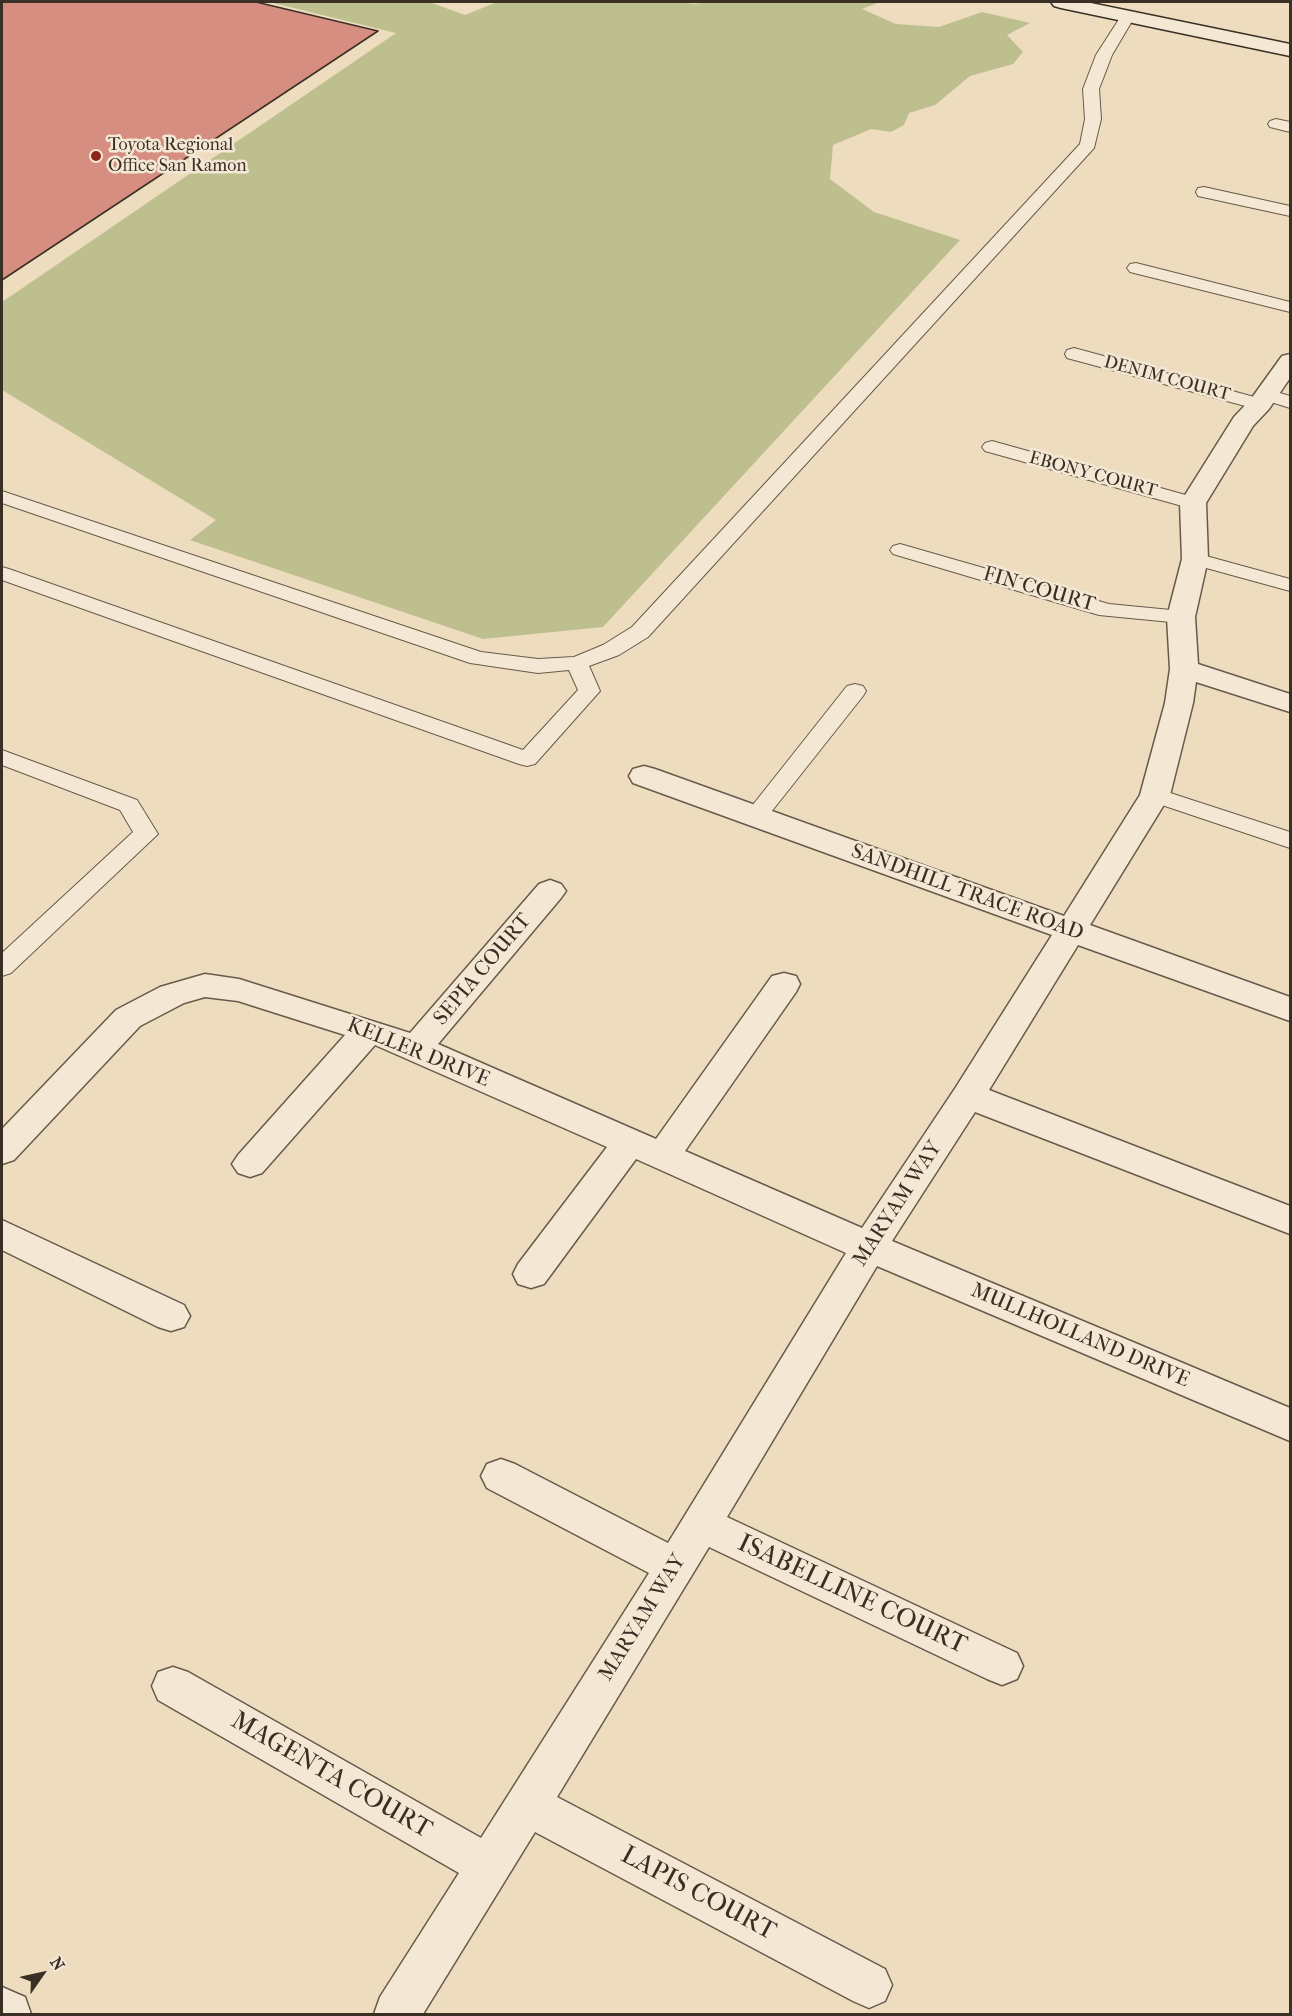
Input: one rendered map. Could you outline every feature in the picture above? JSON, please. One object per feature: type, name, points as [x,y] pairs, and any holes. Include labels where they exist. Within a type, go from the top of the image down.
[{"type":"street","points":[[1061,2],[1290,50]]},
{"type":"street","points":[[1193,503],[1243,422],[1272,400],[1290,361]]},
{"type":"street","name":"MARYAM WAY","points":[[397,2014],[675,1567],[869,1247],[968,1095],[1155,795],[1179,703],[1184,669],[1181,617],[1195,559],[1193,503]]},
{"type":"street","points":[[1184,669],[1290,703]]},
{"type":"street","name":"SANDHILL TRACE ROAD","points":[[644,776],[1290,1009]]},
{"type":"street","name":"SEPIA COURT","points":[[416,1048],[550,891]]},
{"type":"street","points":[[663,1156],[784,984]]},
{"type":"street","name":"KELLER DRIVE","points":[[2,1151],[128,1018],[172,995],[204,985],[239,990],[369,1030],[416,1048],[869,1247]]},
{"type":"street","points":[[250,1164],[369,1030]]},
{"type":"street","points":[[968,1095],[1290,1220]]},
{"type":"street","points":[[531,1274],[629,1143]]},
{"type":"street","points":[[2,1234],[171,1316]]},
{"type":"street","name":"MULLHOLLAND DRIVE","points":[[869,1247],[1290,1425]]},
{"type":"street","points":[[501,1476],[675,1567]]},
{"type":"street","name":"ISABELLINE COURT","points":[[701,1524],[1002,1666]]},
{"type":"street","name":"MAGENTA COURT","points":[[173,1686],[489,1866]]},
{"type":"street","name":"LAPIS COURT","points":[[527,1804],[869,1985]]},
{"type":"street","points":[[2,2010],[8,2014]]},
{"type":"lane","points":[[2,497],[478,658],[538,666],[577,663],[611,650],[640,632],[1088,145],[1093,119],[1091,89],[1104,56],[1128,16]]},
{"type":"lane","points":[[1204,192],[1290,211]]},
{"type":"lane","points":[[1136,268],[1290,307]]},
{"type":"lane","name":"DENIM COURT","points":[[1074,354],[1272,400]]},
{"type":"lane","name":"EBONY COURT","points":[[992,447],[1193,503]]},
{"type":"lane","name":"FIN COURT","points":[[900,550],[1107,610],[1181,617]]},
{"type":"lane","points":[[1195,559],[1290,585]]},
{"type":"lane","points":[[2,573],[527,759],[589,691],[577,663]]},
{"type":"lane","points":[[756,816],[855,691]]},
{"type":"lane","points":[[2,757],[129,805],[146,834],[2,967]]},
{"type":"lane","points":[[1155,795],[1290,840]]},
{"type":"green space","points":[[269,2],[429,2],[465,15],[497,2],[676,2],[695,4],[706,2],[880,2],[862,9],[896,24],[939,27],[982,12],[1030,23],[1007,35],[1023,52],[1013,64],[970,76],[935,105],[909,113],[904,125],[891,132],[871,129],[833,145],[830,179],[874,212],[960,240],[603,627],[483,639],[190,540],[216,520],[2,390],[2,302],[396,33]]},
{"type":"building","name":"Toyota Regional Office San Ramon","points":[[2,2],[256,2],[378,31],[2,280]]},
{"type":"place","name":"Toyota Regional Office San Ramon","points":[[96,156]]}]
